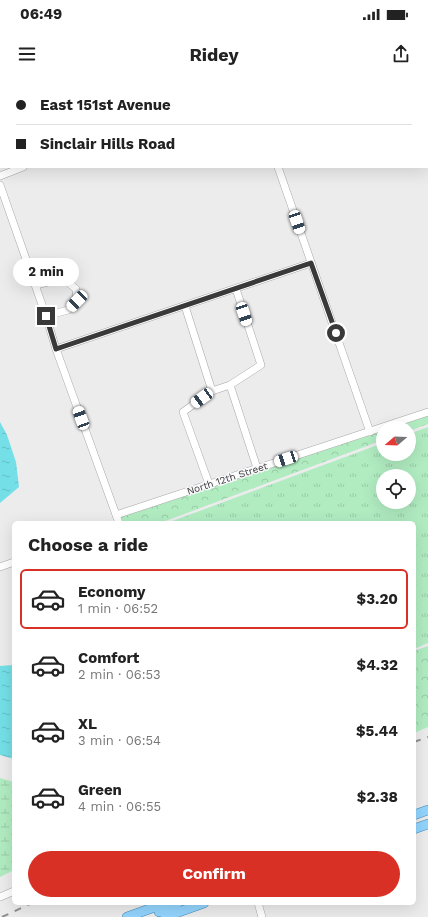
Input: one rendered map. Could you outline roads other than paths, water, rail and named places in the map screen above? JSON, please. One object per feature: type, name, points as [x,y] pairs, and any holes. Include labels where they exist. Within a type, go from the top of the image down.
[{"type":"main road","points":[[416,816],[428,810]]},
{"type":"main road","points":[[416,828],[428,824]]},
{"type":"main road","points":[[127,917],[160,905]]},
{"type":"main road","points":[[145,917],[174,905]]},
{"type":"main road","points":[[165,917],[198,905]]},
{"type":"street","points":[[0,176],[20,168]]},
{"type":"street","points":[[278,168],[370,432]]},
{"type":"street","points":[[0,188],[36,285],[56,349],[118,521]]},
{"type":"street","points":[[56,349],[311,263]]},
{"type":"street","points":[[36,285],[52,281],[65,280],[76,289],[77,301],[68,310],[46,316]]},
{"type":"street","points":[[209,484],[183,412],[212,391],[230,385],[261,365],[236,288]]},
{"type":"street","points":[[185,306],[212,391]]},
{"type":"street","points":[[230,385],[257,468]]},
{"type":"street","name":"North 12th Street","points":[[116,515],[428,412]]},
{"type":"street","points":[[0,567],[12,563]]},
{"type":"street","points":[[0,897],[12,892]]},
{"type":"street","points":[[259,905],[262,917]]},
{"type":"water","points":[[0,422],[7,435],[16,462],[19,487],[0,503]]},
{"type":"water","points":[[12,665],[12,758],[0,755],[0,666]]},
{"type":"railway","points":[[416,741],[428,737]]},
{"type":"railway","points":[[2,917],[28,905]]}]
